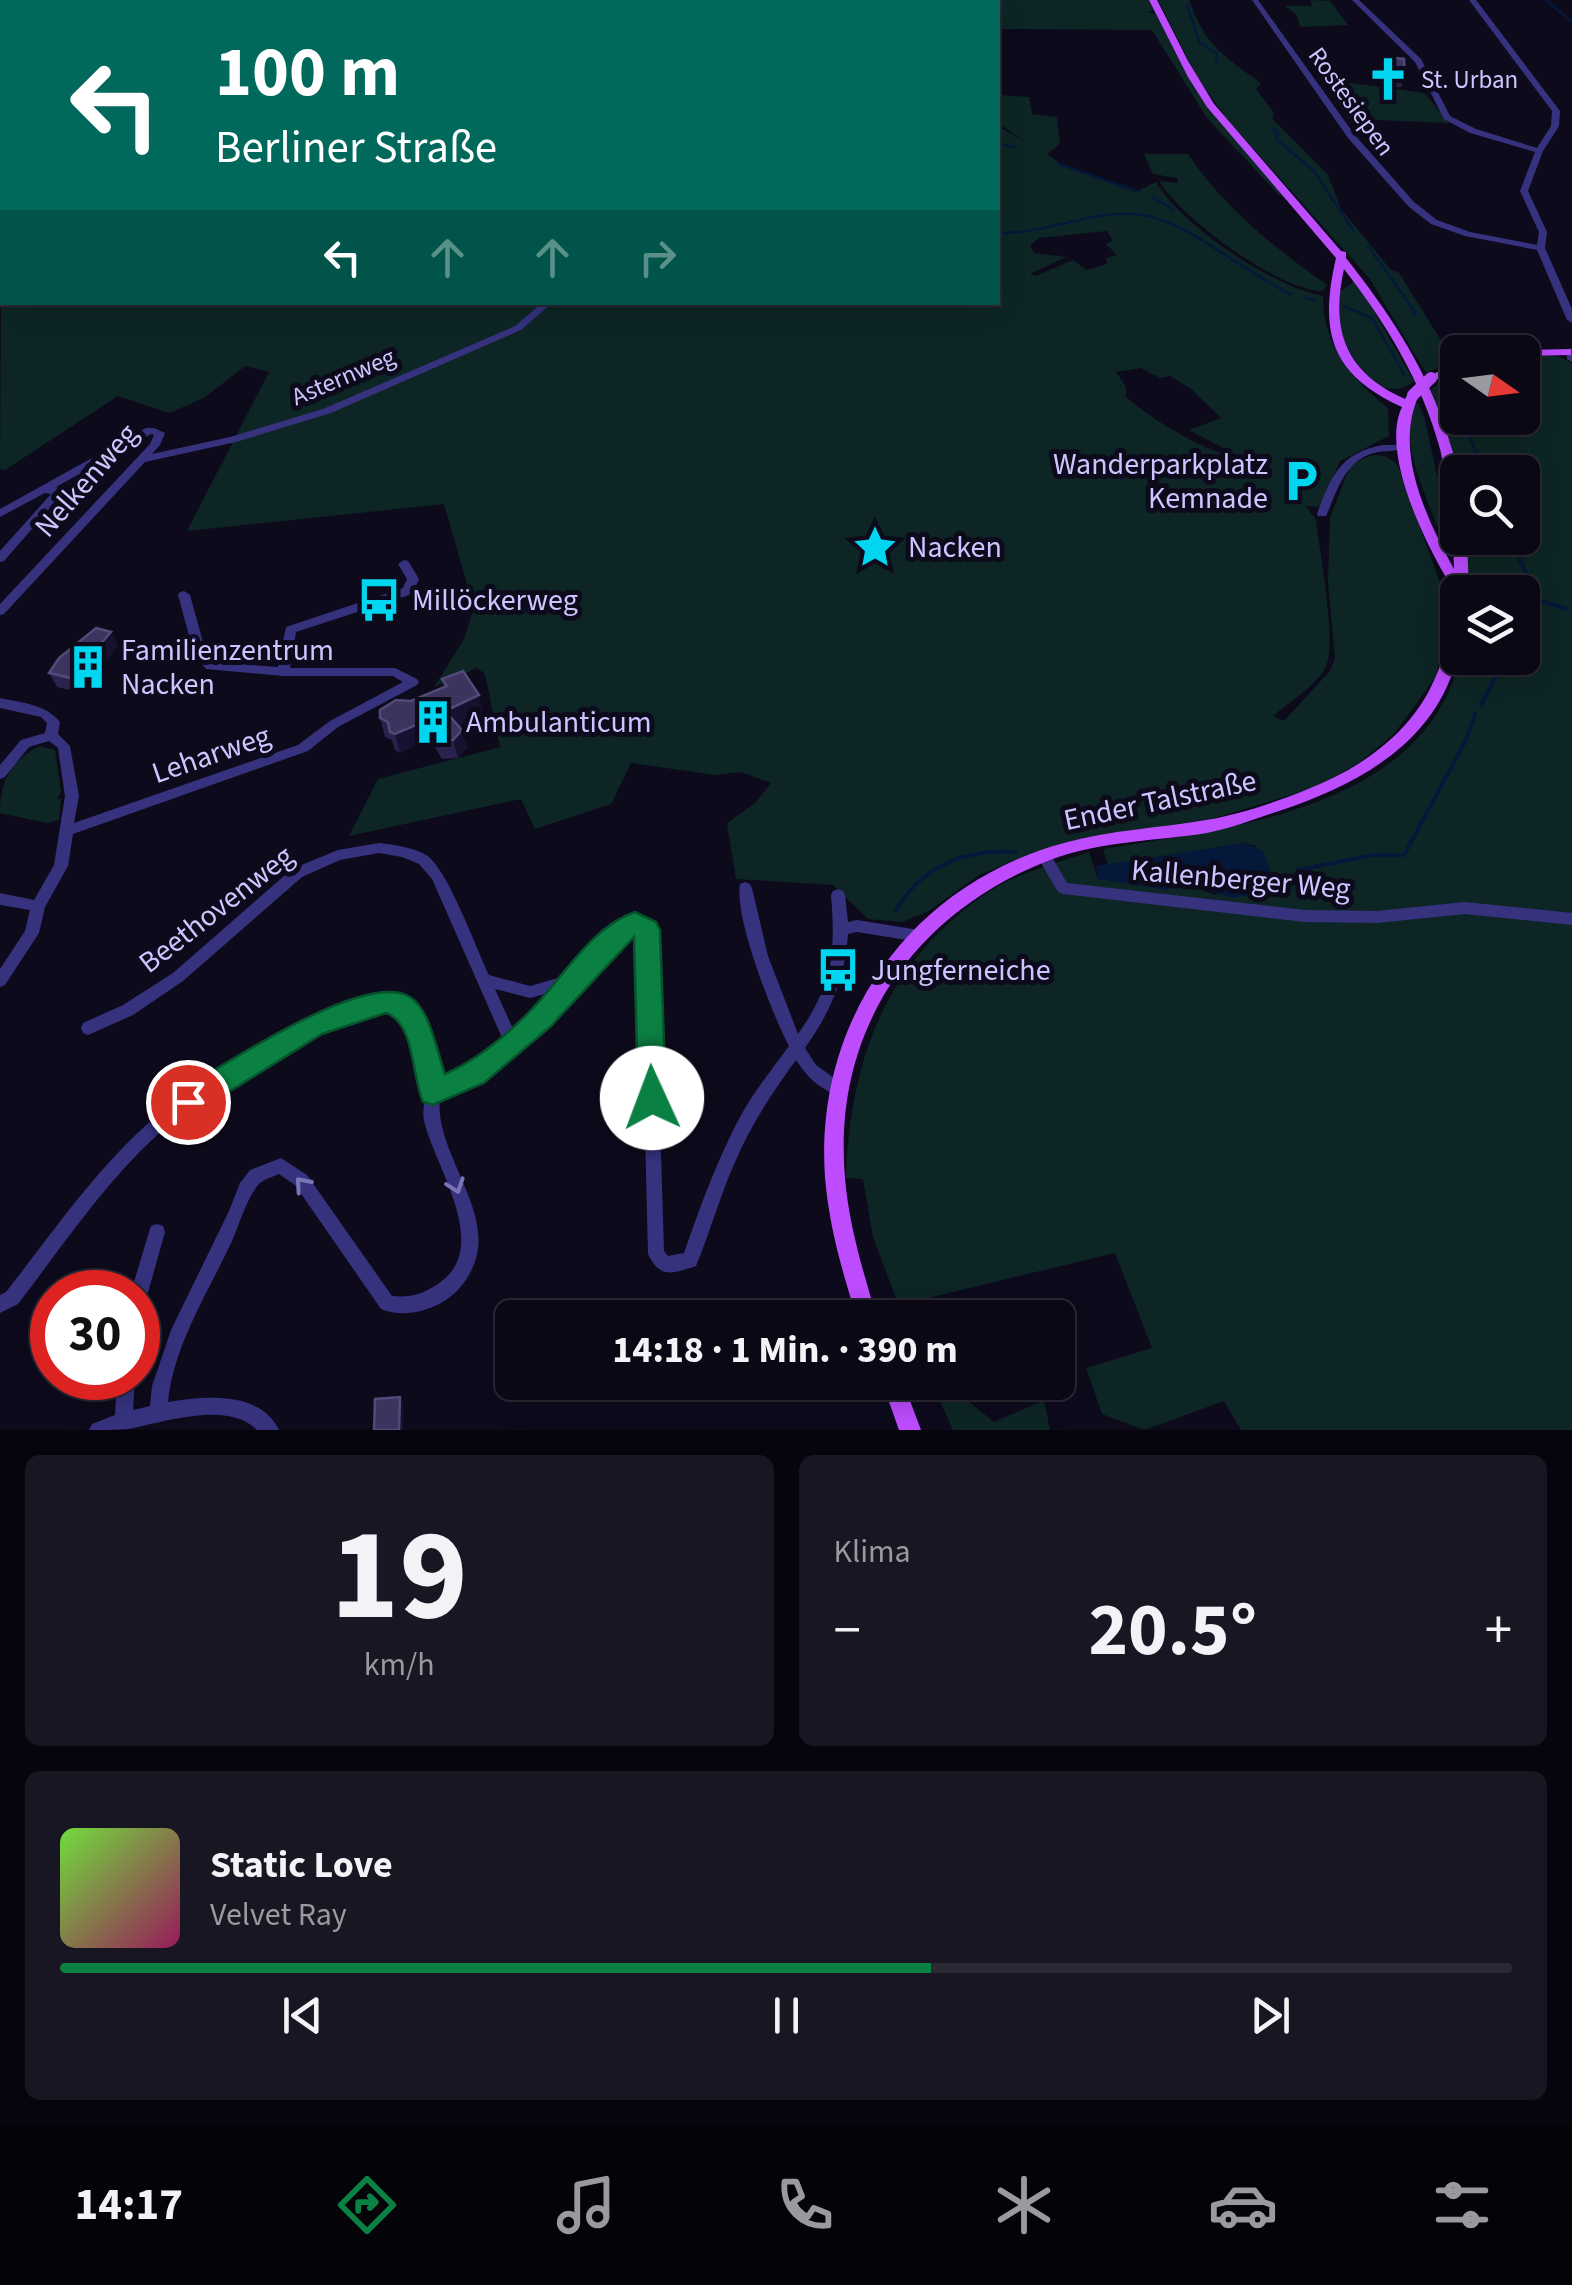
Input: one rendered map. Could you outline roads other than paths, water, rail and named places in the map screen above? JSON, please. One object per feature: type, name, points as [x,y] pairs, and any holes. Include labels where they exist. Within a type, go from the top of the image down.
[{"type":"main road","points":[[1153,0],[1192,78],[1220,118],[1360,277],[1406,350],[1446,455]]},
{"type":"main road","points":[[1342,254],[1332,293],[1334,328],[1353,367],[1372,388],[1409,400]]},
{"type":"main road","points":[[1332,293],[1360,277]]},
{"type":"main road","points":[[1540,352],[1571,354]]},
{"type":"main road","points":[[1440,374],[1409,400],[1400,424],[1400,448],[1451,575]]},
{"type":"main road","name":"Ender Talstraße","points":[[860,1300],[840,1234],[832,1178],[836,1088],[844,1056],[873,998],[936,917],[981,886],[1044,856],[1083,844],[1215,825],[1322,792],[1403,740],[1428,711],[1447,675]]},
{"type":"main road","points":[[899,1400],[910,1430]]},
{"type":"street","name":"Rostesiepen","points":[[1255,0],[1360,148],[1412,204],[1434,222],[1468,234],[1541,248]]},
{"type":"street","points":[[1355,0],[1418,61],[1447,116],[1474,131],[1540,151]]},
{"type":"street","points":[[1472,0],[1556,112],[1555,126],[1524,192],[1543,232],[1541,248],[1572,320]]},
{"type":"street","name":"Asternweg","points":[[141,460],[328,411],[518,328],[545,305]]},
{"type":"street","name":"Nelkenweg","points":[[0,612],[141,460],[160,432],[150,430],[40,490]]},
{"type":"street","points":[[1322,514],[1344,463],[1369,450],[1400,448]]},
{"type":"street","points":[[0,514],[40,490],[60,491],[0,558]]},
{"type":"street","points":[[184,595],[204,663],[284,672],[290,630],[408,591],[413,578],[404,564]]},
{"type":"street","name":"Leharweg","points":[[69,830],[303,748],[334,724],[413,682],[396,672],[284,672]]},
{"type":"street","points":[[0,703],[44,712],[54,722],[50,736]]},
{"type":"street","points":[[0,774],[25,743],[50,736],[60,739],[68,760],[69,830],[60,866],[38,906],[32,933],[0,980]]},
{"type":"street","name":"Beethovenweg","points":[[88,1028],[128,1010],[178,977],[298,873],[338,855],[379,848],[424,860],[430,868],[487,981],[512,1042]]},
{"type":"street","name":"Kallenberger Weg","points":[[1044,856],[1063,888],[1238,911],[1377,917],[1466,908],[1572,918]]},
{"type":"street","points":[[745,888],[754,942],[798,1051],[814,1074],[836,1088]]},
{"type":"street","points":[[433,1093],[474,1074],[512,1042],[627,926],[635,923],[647,930],[656,1254],[664,1265],[690,1260],[734,1148],[758,1102],[798,1051],[826,1004],[838,970],[844,929],[838,895]]},
{"type":"street","points":[[0,899],[38,906]]},
{"type":"street","points":[[844,929],[857,926],[920,936]]},
{"type":"street","points":[[487,981],[530,992],[559,987],[580,975]]},
{"type":"street","points":[[0,1304],[12,1298],[92,1196],[150,1131],[273,1046],[376,1002],[401,1005],[412,1020],[432,1074],[430,1118],[471,1235],[463,1273],[440,1294],[420,1302],[397,1306],[387,1303],[301,1180],[281,1166],[266,1170],[246,1188],[158,1389],[158,1412]]},
{"type":"street","points":[[145,1270],[156,1232]]},
{"type":"street","points":[[124,1420],[125,1400]]},
{"type":"street","points":[[98,1430],[158,1412],[232,1407],[251,1410],[270,1430]]},
{"type":"water","points":[[1243,843],[1263,851],[1270,870],[1269,892],[1232,898],[1182,883],[1167,890],[1098,879],[1096,866]]},
{"type":"waterway","points":[[1546,0],[1572,22]]},
{"type":"waterway","points":[[1187,5],[1199,42],[1217,54],[1216,62]]},
{"type":"waterway","points":[[1273,129],[1278,133],[1276,139],[1314,171],[1354,232]]},
{"type":"waterway","points":[[1000,144],[1014,147]]},
{"type":"waterway","points":[[1058,164],[1140,192]]},
{"type":"waterway","points":[[1152,197],[1174,210]]},
{"type":"waterway","points":[[1000,233],[1135,214],[1174,225],[1291,294]]},
{"type":"waterway","points":[[1368,246],[1416,313],[1413,316]]},
{"type":"waterway","points":[[1305,298],[1314,300]]},
{"type":"waterway","points":[[1344,306],[1372,318],[1405,376]]},
{"type":"waterway","points":[[1469,435],[1477,455]]},
{"type":"waterway","points":[[1518,555],[1527,575]]},
{"type":"waterway","points":[[1540,601],[1567,609]]},
{"type":"waterway","points":[[1481,705],[1496,675]]},
{"type":"waterway","points":[[1298,870],[1374,855],[1404,855],[1466,740],[1475,714]]},
{"type":"waterway","points":[[896,910],[919,882],[947,863],[980,853],[1016,852]]},
{"type":"place","name":"St. Urban","points":[[1388,79]]},
{"type":"place","name":"Wanderparkplatz Kemnade","points":[[1301,481]]},
{"type":"place","name":"Nacken","points":[[875,547]]},
{"type":"place","name":"Millöckerweg","points":[[379,600]]},
{"type":"place","name":"Familienzentrum Nacken","points":[[88,667]]},
{"type":"place","name":"Ambulanticum","points":[[433,722]]},
{"type":"place","name":"Jungferneiche","points":[[838,970]]}]
